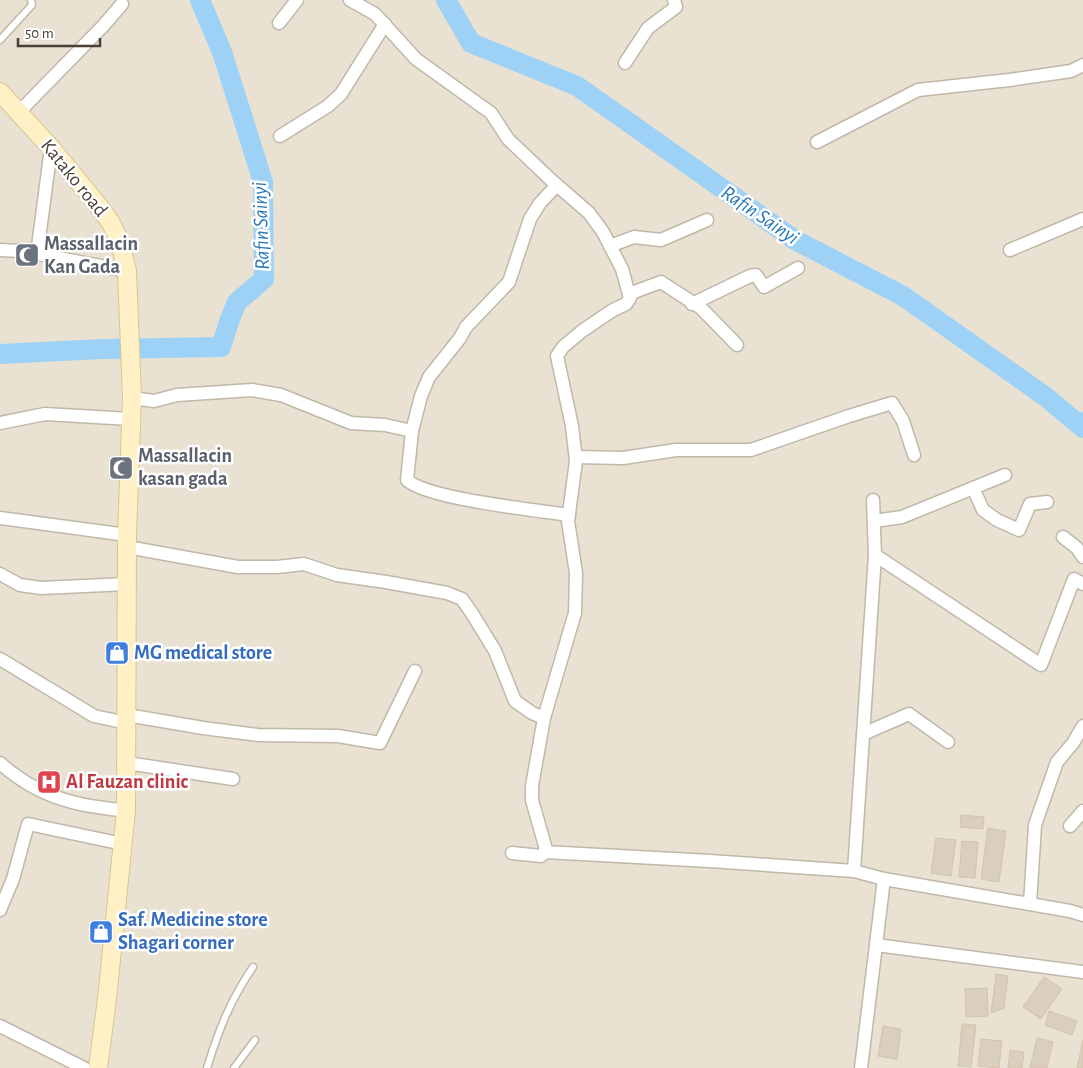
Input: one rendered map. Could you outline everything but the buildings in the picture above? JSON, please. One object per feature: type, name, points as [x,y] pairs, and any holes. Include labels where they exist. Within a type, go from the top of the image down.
[{"type":"street","points":[[279,23],[297,0]]},
{"type":"street","points":[[350,0],[375,14],[416,59],[491,113],[508,138],[589,213],[603,232],[622,269],[630,298],[626,304],[582,330],[557,356],[572,426],[576,457],[569,515],[576,573],[575,613],[544,718],[532,786],[532,800],[545,852]]},
{"type":"street","points":[[625,63],[648,28],[676,7],[674,0]]},
{"type":"street","points":[[19,112],[122,4]]},
{"type":"street","points":[[280,136],[328,106],[341,94],[385,24]]},
{"type":"street","points":[[817,142],[918,90],[1071,71],[1083,65]]},
{"type":"street","name":"Katako road","points":[[0,92],[52,148],[98,204],[111,223],[120,242],[127,271],[132,398],[127,541],[126,811],[124,844],[98,1068]]},
{"type":"street","points":[[37,254],[52,148]]},
{"type":"street","points":[[557,185],[540,203],[530,219],[509,282],[466,327],[460,338],[429,376],[421,396],[412,431],[406,480],[411,485],[442,494],[569,515]]},
{"type":"street","points":[[1010,250],[1083,219]]},
{"type":"street","points":[[610,246],[634,237],[661,240],[707,220]]},
{"type":"street","points":[[0,250],[22,251],[127,271]]},
{"type":"street","points":[[692,304],[750,276],[756,275],[764,287],[798,268]]},
{"type":"street","points":[[628,294],[662,282],[692,304],[701,308],[737,345]]},
{"type":"street","points":[[132,398],[154,401],[177,395],[252,390],[281,395],[351,423],[385,425],[412,431]]},
{"type":"street","points":[[576,457],[624,458],[676,450],[751,450],[892,403],[903,421],[914,455]]},
{"type":"street","points":[[0,423],[45,414],[130,418]]},
{"type":"street","points":[[874,522],[902,517],[1005,476]]},
{"type":"street","points":[[973,488],[983,510],[996,520],[1019,530],[1030,504],[1047,502]]},
{"type":"street","points":[[854,871],[875,554],[873,500]]},
{"type":"street","points":[[0,518],[127,541],[238,567],[277,568],[304,564],[337,575],[447,593],[462,599],[473,615],[495,651],[515,701],[532,713],[544,718]]},
{"type":"street","points":[[875,554],[1041,665],[1079,581],[1083,559],[1077,548],[1063,537]]},
{"type":"street","points":[[0,574],[20,585],[41,588],[127,584]]},
{"type":"street","points":[[0,659],[94,716],[258,735],[338,736],[380,743],[415,671]]},
{"type":"street","points":[[863,734],[909,714],[948,742]]},
{"type":"street","points":[[1030,904],[1035,825],[1057,762],[1073,743],[1083,726]]},
{"type":"street","points":[[0,763],[30,786],[71,802],[126,811]]},
{"type":"street","points":[[127,764],[233,779]]},
{"type":"street","points":[[1070,826],[1083,811]]},
{"type":"street","points":[[0,910],[13,879],[28,824],[124,844]]},
{"type":"street","points":[[512,853],[541,856],[545,852],[854,871],[884,879],[1070,911],[1083,915]]},
{"type":"street","points":[[862,1068],[884,879]]},
{"type":"street","points":[[876,945],[1083,972]]},
{"type":"street","points":[[0,1026],[84,1068]]},
{"type":"lane","points":[[0,40],[32,5],[31,0]]},
{"type":"lane","points":[[207,1068],[226,1014],[253,967]]},
{"type":"lane","points":[[234,1068],[255,1040]]},
{"type":"shaded area","points":[[0,0],[1083,0],[1083,1068],[0,1068]]},
{"type":"waterway","name":"Rafin Sainyi","points":[[0,354],[103,349],[221,347],[237,302],[264,279],[263,182],[222,52],[200,0]]},
{"type":"waterway","name":"Rafin Sainyi","points":[[446,0],[471,43],[577,86],[795,240],[903,296],[1046,397],[1083,428]]},
{"type":"waterway","points":[[1072,419],[1083,413]]},
{"type":"place","name":"Massallacin Kan Gada","points":[[27,255]]},
{"type":"place","name":"Massallacin kasan gada","points":[[121,468]]},
{"type":"place","name":"MG medical store","points":[[117,653]]},
{"type":"place","name":"Al Fauzan clinic","points":[[49,782]]},
{"type":"place","name":"Saf. Medicine store Shagari corner","points":[[101,932]]}]
